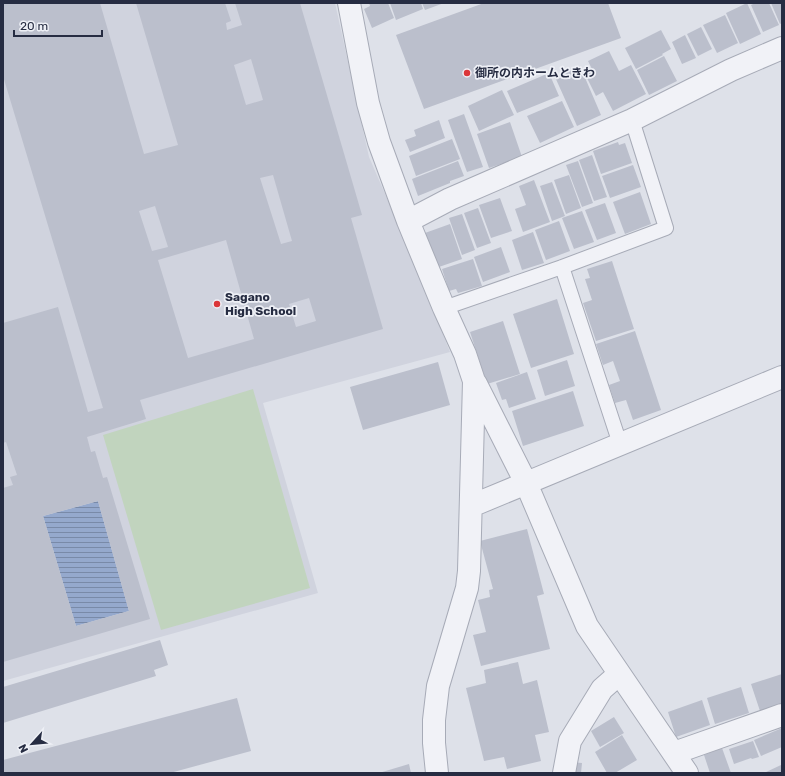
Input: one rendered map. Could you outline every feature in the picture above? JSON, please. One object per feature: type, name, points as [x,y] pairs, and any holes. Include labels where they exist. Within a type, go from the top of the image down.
[{"type":"street","points":[[349,3],[368,103],[383,154],[408,221],[465,354],[474,381],[526,483],[587,626],[687,773]]},
{"type":"street","points":[[408,221],[450,199],[632,120],[731,70],[782,48]]},
{"type":"street","points":[[470,506],[782,377]]},
{"type":"street","points":[[437,773],[434,743],[434,720],[438,686],[467,588],[469,571],[474,381]]},
{"type":"street","points":[[564,773],[570,741],[602,689],[619,674]]},
{"type":"street","points":[[674,753],[782,715]]},
{"type":"lane","points":[[444,308],[562,267],[666,228],[632,120]]},
{"type":"lane","points":[[562,267],[620,444]]},
{"type":"shaded area","name":"Sagano High School","points":[[3,3],[335,3],[369,157],[412,256],[450,352],[263,403],[318,593],[3,681]]},
{"type":"green space","points":[[253,389],[310,588],[161,630],[103,435]]},
{"type":"water","points":[[98,501],[129,611],[76,626],[43,516]]},
{"type":"building","points":[[3,3],[100,3],[144,154],[178,145],[136,3],[225,3],[231,21],[226,23],[227,30],[242,25],[235,3],[300,3],[362,215],[351,218],[383,329],[140,400],[146,419],[87,437],[91,452],[95,451],[103,478],[107,477],[150,619],[3,662],[3,488],[13,485],[10,477],[17,475],[6,442],[3,443],[3,323],[58,307],[88,412],[103,408],[3,76]],"holes":[[[251,59],[263,100],[246,105],[234,65]],[[273,175],[292,241],[281,244],[260,178]],[[155,206],[168,247],[152,251],[139,211]],[[226,240],[254,339],[188,358],[158,260]],[[309,298],[316,321],[296,327],[289,304]],[[98,501],[129,611],[76,626],[43,516]]]},
{"type":"building","points":[[369,3],[388,3],[394,18],[372,28],[364,9],[370,6]]},
{"type":"building","points":[[390,3],[421,3],[423,9],[396,20]]},
{"type":"building","points":[[422,3],[444,3],[425,10]]},
{"type":"building","name":"御所の内ホームときわ","points":[[484,3],[608,3],[621,38],[424,109],[396,35]]},
{"type":"building","points":[[747,3],[761,34],[740,44],[726,13]]},
{"type":"building","points":[[755,3],[769,3],[779,25],[763,32],[751,5]]},
{"type":"building","points":[[771,3],[782,3],[782,23],[780,24]]},
{"type":"building","points":[[725,15],[738,43],[717,53],[703,25]]},
{"type":"building","points":[[701,27],[712,49],[698,56],[687,34]]},
{"type":"building","points":[[661,30],[671,49],[662,54],[663,55],[636,69],[625,48]]},
{"type":"building","points":[[685,35],[696,58],[682,64],[672,42]]},
{"type":"building","points":[[609,51],[619,71],[631,65],[646,94],[613,111],[603,92],[596,96],[585,74],[593,71],[588,61]]},
{"type":"building","points":[[664,56],[677,81],[649,95],[637,70]]},
{"type":"building","points":[[580,66],[601,115],[577,126],[555,77]]},
{"type":"building","points":[[549,73],[559,96],[517,113],[507,91]]},
{"type":"building","points":[[502,90],[514,115],[479,131],[468,106]]},
{"type":"building","points":[[562,101],[574,127],[540,143],[527,116]]},
{"type":"building","points":[[464,114],[483,167],[467,172],[448,120]]},
{"type":"building","points":[[439,120],[445,138],[410,152],[405,140],[416,136],[414,130]]},
{"type":"building","points":[[510,122],[522,157],[489,168],[477,134]]},
{"type":"building","points":[[452,139],[460,159],[416,176],[409,156]]},
{"type":"building","points":[[618,142],[619,145],[625,143],[632,163],[601,174],[593,151]]},
{"type":"building","points":[[592,155],[607,197],[594,201],[579,160]]},
{"type":"building","points":[[458,161],[464,176],[418,196],[412,179]]},
{"type":"building","points":[[578,161],[593,203],[582,207],[566,165]]},
{"type":"building","points":[[633,165],[641,187],[610,198],[602,176]]},
{"type":"building","points":[[569,175],[581,208],[566,214],[554,180]]},
{"type":"building","points":[[534,180],[550,222],[523,232],[515,209],[526,205],[519,186]]},
{"type":"building","points":[[552,182],[565,216],[552,221],[540,186]]},
{"type":"building","points":[[640,192],[651,224],[625,234],[613,202]]},
{"type":"building","points":[[500,198],[512,231],[491,238],[479,205]]},
{"type":"building","points":[[605,203],[616,233],[597,240],[585,210]]},
{"type":"building","points":[[478,208],[491,243],[477,248],[464,213]]},
{"type":"building","points":[[582,211],[594,242],[574,249],[562,218]]},
{"type":"building","points":[[462,214],[475,250],[462,255],[449,218]]},
{"type":"building","points":[[559,221],[570,251],[546,260],[535,230]]},
{"type":"building","points":[[450,224],[462,259],[436,268],[425,233]]},
{"type":"building","points":[[533,232],[544,263],[522,270],[512,240]]},
{"type":"building","points":[[501,247],[510,272],[483,282],[474,257]]},
{"type":"building","points":[[473,259],[482,286],[458,293],[456,289],[449,291],[442,269]]},
{"type":"building","points":[[612,261],[634,329],[596,341],[583,303],[592,300],[585,279],[590,278],[587,269]]},
{"type":"building","points":[[557,299],[574,354],[531,368],[513,314]]},
{"type":"building","points":[[503,321],[520,374],[487,384],[470,332]]},
{"type":"building","points":[[635,331],[661,410],[633,420],[626,400],[615,403],[609,385],[620,381],[613,361],[603,365],[596,344]]},
{"type":"building","points":[[567,360],[575,386],[545,396],[537,370]]},
{"type":"building","points":[[438,362],[450,405],[363,430],[350,387]]},
{"type":"building","points":[[527,372],[536,399],[509,408],[506,399],[502,400],[496,383]]},
{"type":"building","points":[[573,391],[584,426],[523,446],[512,411]]},
{"type":"building","points":[[527,529],[544,594],[537,596],[550,649],[481,666],[473,635],[486,632],[478,600],[490,597],[489,590],[493,589],[480,541]]},
{"type":"building","points":[[160,640],[168,665],[154,670],[156,676],[3,723],[3,687]]},
{"type":"building","points":[[518,662],[523,684],[537,680],[549,732],[535,735],[541,761],[507,769],[504,757],[484,761],[466,688],[486,683],[484,670]]},
{"type":"building","points":[[782,674],[782,704],[760,711],[751,684]]},
{"type":"building","points":[[741,687],[749,713],[715,724],[707,698]]},
{"type":"building","points":[[237,698],[251,751],[170,773],[3,773],[3,760]]},
{"type":"building","points":[[702,700],[710,725],[676,737],[668,712]]},
{"type":"building","points":[[614,717],[624,733],[600,747],[591,731]]},
{"type":"building","points":[[782,728],[782,747],[761,756],[754,740]]},
{"type":"building","points":[[622,735],[637,760],[615,773],[607,773],[595,752]]},
{"type":"building","points":[[753,741],[759,757],[734,764],[729,749]]},
{"type":"building","points":[[722,748],[731,773],[710,773],[704,755]]},
{"type":"building","points":[[570,762],[582,763],[581,773],[569,773]]},
{"type":"building","points":[[409,764],[411,773],[379,773]]},
{"type":"building","points":[[781,765],[782,773],[764,773]]},
{"type":"place","name":"御所の内ホームときわ","points":[[467,73]]},
{"type":"place","name":"Sagano High School","points":[[217,304]]}]
